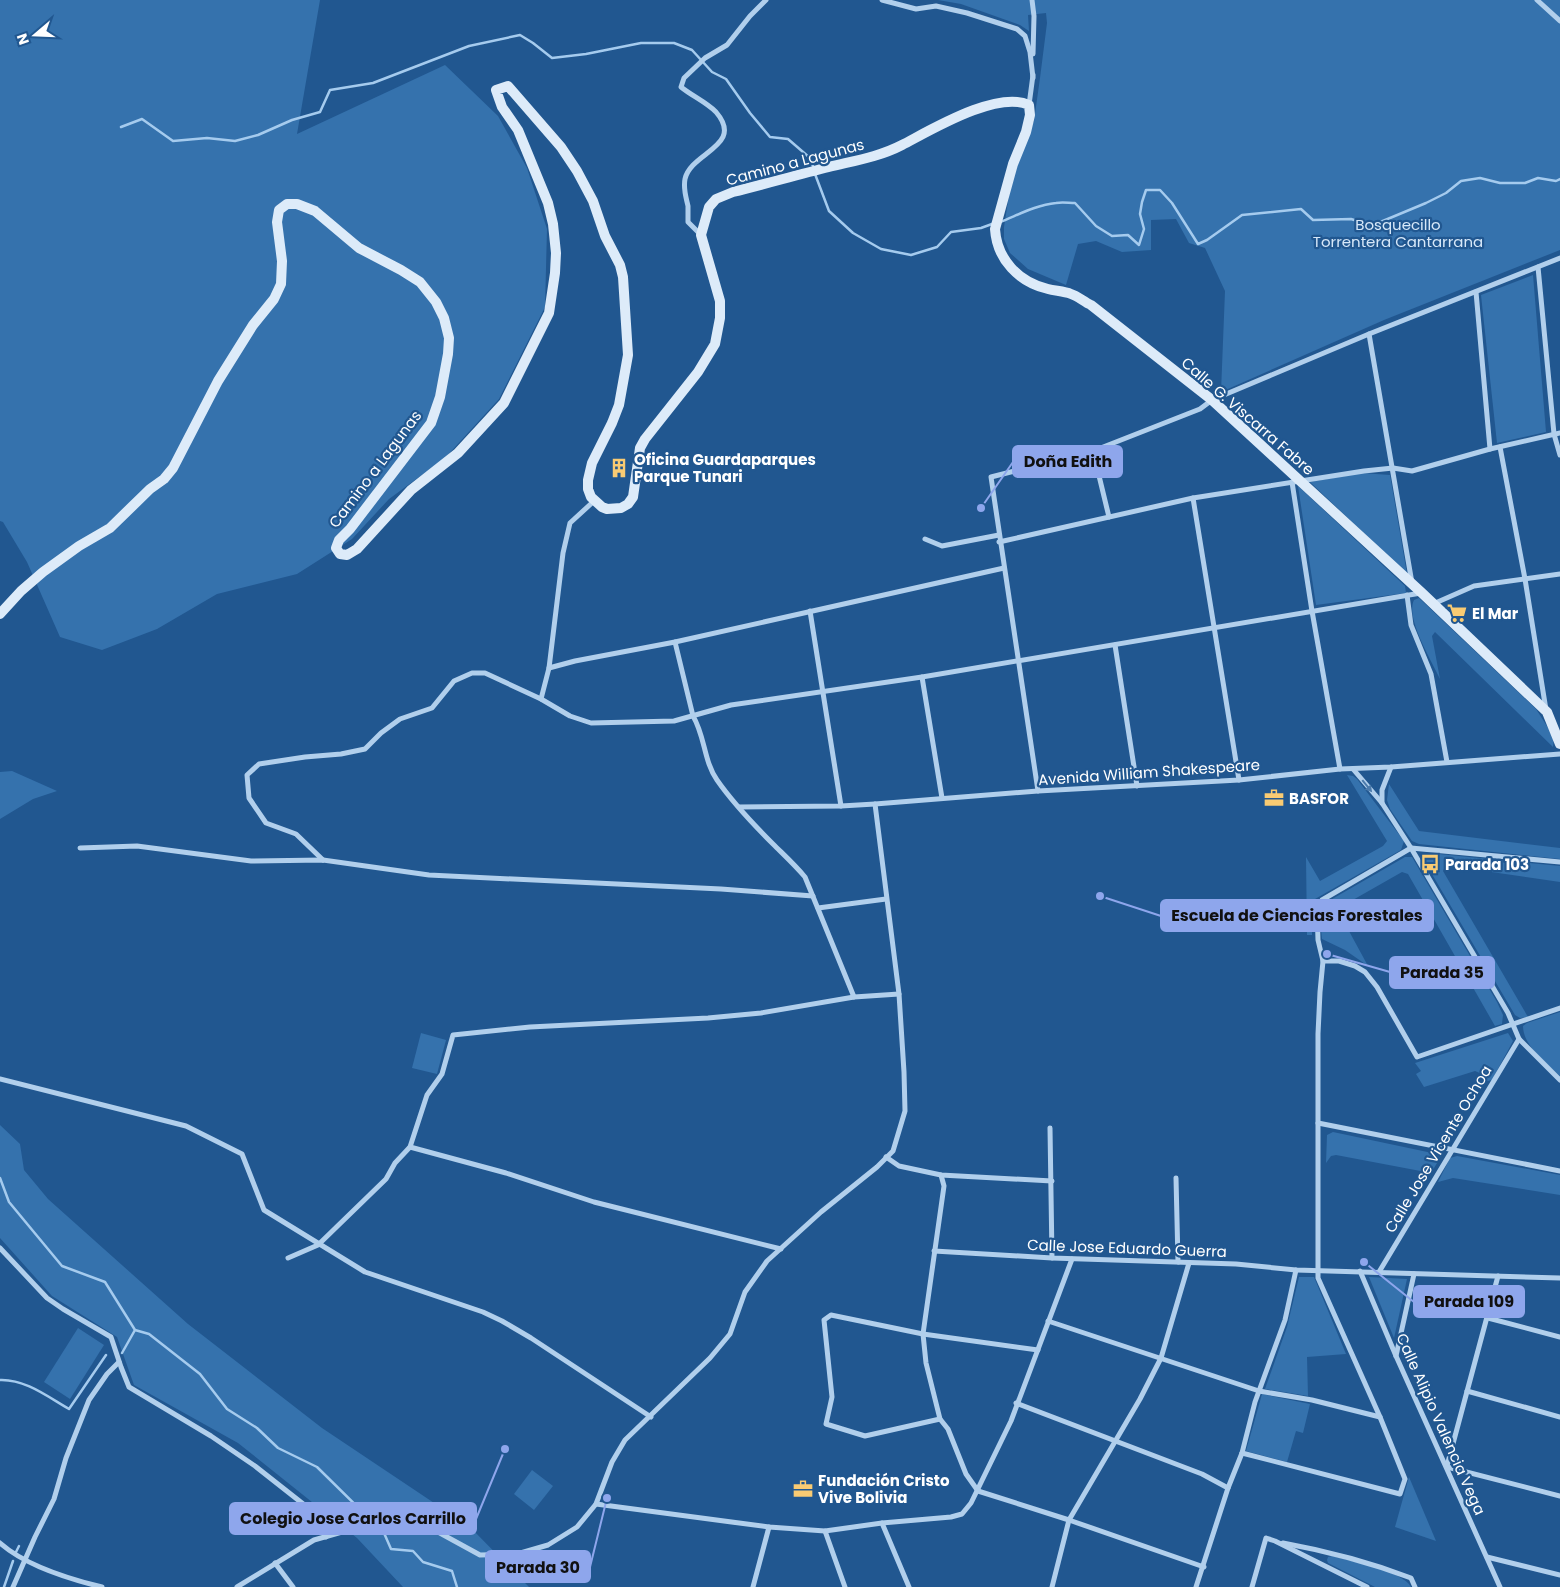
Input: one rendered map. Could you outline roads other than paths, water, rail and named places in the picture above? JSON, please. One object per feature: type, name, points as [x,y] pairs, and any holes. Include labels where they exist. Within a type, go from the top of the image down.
[{"type":"street","points":[[541,699],[549,668],[563,553],[570,523],[594,501],[607,509],[614,510],[628,504],[633,497],[640,448],[698,372],[715,344],[720,318],[720,301],[701,235],[688,222],[688,207],[684,191],[685,179],[690,166],[718,144],[724,137],[725,128],[716,113],[681,87],[684,78],[705,58],[727,45],[750,16],[766,0]]},
{"type":"street","points":[[882,0],[916,9],[936,6],[967,13],[1017,29],[1025,36],[1030,52],[1033,78]]},
{"type":"street","points":[[1029,105],[1033,78],[1034,16],[1032,0]]},
{"type":"street","points":[[1537,0],[1560,21]]},
{"type":"street","name":"Camino a Lagunas","points":[[0,614],[20,591],[43,572],[78,546],[110,528],[150,489],[164,479],[173,468],[218,381],[252,325],[274,299],[281,284],[282,261],[277,222],[279,210],[287,204],[297,204],[315,211],[359,248],[420,282],[436,302],[444,318],[449,338],[440,397],[431,423],[340,540],[336,548],[340,554],[347,555],[357,549],[411,490],[458,453],[504,403],[543,328],[553,295],[556,253],[553,224],[548,203],[518,130],[502,106],[496,90],[508,86],[561,147],[577,171],[593,201],[605,236],[620,265],[628,355],[619,405],[590,469],[588,489],[594,501]]},
{"type":"street","name":"Camino a Lagunas","points":[[701,235],[709,207],[716,199],[733,192],[873,156],[900,146],[941,124],[987,106],[1021,101],[1029,105]]},
{"type":"street","name":"Calle G. Viscarra Fabre","points":[[1029,105],[1030,116],[1026,132],[1013,164],[995,229],[996,239],[1002,255],[1018,275],[1031,284],[1070,293],[1091,305],[1212,400],[1297,481],[1422,593],[1546,712],[1560,744]]},
{"type":"street","points":[[1038,791],[990,477],[1093,451],[1200,409],[1212,400],[1369,334],[1560,258]]},
{"type":"street","points":[[1538,267],[1560,455]]},
{"type":"street","points":[[1476,292],[1490,449]]},
{"type":"street","points":[[1369,334],[1412,584]]},
{"type":"street","points":[[999,542],[1193,498],[1393,468],[1412,471],[1490,449],[1557,434]]},
{"type":"street","points":[[1500,447],[1525,579],[1546,712]]},
{"type":"street","points":[[1093,451],[1109,518]]},
{"type":"street","points":[[1297,481],[1312,611],[1340,769]]},
{"type":"street","points":[[1193,498],[1239,780]]},
{"type":"street","points":[[925,539],[942,546],[999,535]]},
{"type":"street","points":[[549,668],[575,661],[676,642],[1004,568]]},
{"type":"street","points":[[1433,604],[1474,586],[1560,574]]},
{"type":"street","points":[[322,860],[296,834],[266,823],[250,798],[247,775],[259,764],[341,754],[365,749],[381,733],[400,719],[432,708],[454,681],[472,672],[484,673],[541,699],[570,716],[591,723],[674,721],[732,705],[922,677],[1422,593]]},
{"type":"street","points":[[1408,595],[1411,625],[1431,674],[1447,762]]},
{"type":"street","points":[[810,611],[841,806]]},
{"type":"street","points":[[676,642],[694,716],[699,726],[707,758],[716,778],[739,807],[773,844],[794,863],[804,877],[854,996]]},
{"type":"street","points":[[1115,645],[1137,786]]},
{"type":"street","points":[[922,677],[942,798]]},
{"type":"street","name":"Avenida William Shakespeare","points":[[739,807],[875,804],[1038,791],[1239,780],[1340,769],[1560,754]]},
{"type":"street","points":[[1382,803],[1382,790],[1391,767]]},
{"type":"street","points":[[1353,769],[1382,803],[1411,848],[1508,1013],[1519,1039],[1560,1080]]},
{"type":"street","points":[[238,1587],[314,1540],[350,1530],[385,1515],[398,1512],[480,1555],[517,1554],[548,1545],[577,1527],[596,1504],[612,1462],[625,1440],[710,1358],[730,1334],[745,1292],[767,1261],[821,1212],[877,1167],[893,1151],[905,1110],[899,994],[875,804]]},
{"type":"street","points":[[80,848],[137,846],[252,861],[322,860],[429,875],[721,889],[813,896]]},
{"type":"street","points":[[1242,1453],[1400,1494],[1405,1479],[1380,1417],[1318,1278],[1320,1047],[1318,1034],[1323,961],[1318,940],[1318,903],[1411,848],[1560,862]]},
{"type":"street","points":[[818,908],[886,899]]},
{"type":"street","points":[[1323,961],[1339,961],[1355,966],[1365,972],[1377,987],[1416,1057],[1560,1008]]},
{"type":"street","points":[[288,1258],[318,1245],[386,1179],[395,1163],[410,1147],[427,1096],[442,1074],[453,1035],[530,1027],[708,1018],[761,1013],[854,996],[899,994]]},
{"type":"street","name":"Calle Jose Vicente Ochoa","points":[[1379,1272],[1519,1039]]},
{"type":"street","points":[[0,1079],[186,1126],[242,1154],[264,1210],[318,1245],[365,1272],[483,1312],[502,1321],[651,1416]]},
{"type":"street","points":[[1318,1123],[1454,1148],[1560,1171]]},
{"type":"street","points":[[1050,1128],[1052,1258]]},
{"type":"street","points":[[410,1147],[506,1173],[594,1202],[781,1249]]},
{"type":"street","points":[[886,1157],[900,1166],[941,1175],[1052,1181]]},
{"type":"street","points":[[941,1175],[944,1186],[923,1334],[926,1363],[940,1419],[948,1429],[966,1474],[978,1492],[1069,1520],[1204,1567]]},
{"type":"street","points":[[1176,1178],[1178,1262]]},
{"type":"street","points":[[0,1248],[47,1298],[111,1337],[129,1387],[212,1436],[255,1466],[321,1518],[326,1537]]},
{"type":"street","name":"Calle Jose Eduardo Guerra","points":[[934,1250],[1072,1259],[1236,1264],[1296,1270],[1360,1271]]},
{"type":"street","points":[[596,1504],[769,1527],[825,1531],[882,1523],[951,1517],[962,1514],[978,1492],[1011,1421],[1016,1403],[1072,1259]]},
{"type":"street","points":[[1052,1587],[1069,1520],[1140,1400],[1161,1358],[1190,1263]]},
{"type":"street","points":[[1196,1587],[1228,1488],[1242,1453],[1259,1391],[1285,1320],[1296,1270]]},
{"type":"street","points":[[1360,1271],[1560,1278]]},
{"type":"street","name":"Calle Alipio Valencia Vega","points":[[1360,1271],[1396,1356],[1500,1587]]},
{"type":"street","points":[[1396,1356],[1414,1274]]},
{"type":"street","points":[[1498,1276],[1447,1467],[1560,1496]]},
{"type":"street","points":[[940,1419],[865,1436],[826,1424],[832,1397],[824,1320],[831,1315],[923,1334],[1038,1350]]},
{"type":"street","points":[[1488,1318],[1560,1337]]},
{"type":"street","points":[[1048,1321],[1259,1391],[1312,1400],[1380,1417]]},
{"type":"street","points":[[14,1587],[54,1499],[66,1458],[89,1400],[107,1374],[119,1362]]},
{"type":"street","points":[[1467,1391],[1560,1417]]},
{"type":"street","points":[[1016,1403],[1202,1474],[1228,1488]]},
{"type":"street","points":[[882,1523],[909,1587]]},
{"type":"street","points":[[753,1587],[769,1527]]},
{"type":"street","points":[[825,1531],[845,1587]]},
{"type":"street","points":[[1252,1587],[1266,1538],[1325,1551],[1384,1568],[1411,1578],[1414,1587]]},
{"type":"street","points":[[1275,1541],[1367,1587]]},
{"type":"street","points":[[0,1543],[25,1560],[86,1583],[102,1587]]},
{"type":"street","points":[[1487,1557],[1560,1576]]},
{"type":"street","points":[[275,1563],[293,1587]]},
{"type":"waterway","points":[[121,127],[142,119],[173,141],[207,138],[235,141],[258,135],[292,120],[320,112],[330,90],[373,83],[469,46],[520,35],[552,58],[586,54],[641,43],[674,43],[692,50],[712,72],[726,79],[770,137],[788,139],[810,158],[814,169]]},
{"type":"waterway","points":[[815,174],[829,211],[853,233],[881,249],[911,255],[937,247],[951,232],[981,228],[992,224]]},
{"type":"waterway","points":[[1000,222],[1041,206],[1075,203],[1096,226],[1112,236],[1128,235],[1139,245],[1144,229],[1140,214],[1146,190],[1160,190],[1172,203],[1198,244],[1207,240],[1242,215],[1301,209],[1313,220],[1351,219],[1367,224],[1378,223],[1446,193],[1461,181],[1480,178],[1500,183],[1525,183],[1538,178],[1556,181],[1560,179]]},
{"type":"waterway","points":[[0,1178],[9,1202],[62,1266],[105,1282],[135,1330],[149,1334],[200,1374],[227,1409],[257,1428],[278,1448],[317,1467],[384,1533],[391,1549],[413,1551],[423,1562],[452,1571],[457,1587]]},
{"type":"waterway","points":[[122,1353],[135,1330]]},
{"type":"waterway","points":[[0,1380],[18,1382],[45,1394],[69,1409],[106,1355]]},
{"type":"waterway","points":[[16,1552],[19,1546]]},
{"type":"waterway","points":[[4,1587],[13,1561]]},
{"type":"place","name":"Oficina Guardaparques Parque Tunari","points":[[619,468]]},
{"type":"place","name":"Doña Edith","points":[[981,508]]},
{"type":"place","name":"El Mar","points":[[1457,613]]},
{"type":"place","name":"BASFOR","points":[[1274,798]]},
{"type":"place","name":"Parada 103","points":[[1430,864]]},
{"type":"place","name":"Escuela de Ciencias Forestales","points":[[1100,896]]},
{"type":"place","name":"Parada 35","points":[[1327,954]]},
{"type":"place","name":"Parada 109","points":[[1364,1262]]},
{"type":"place","name":"Colegio Jose Carlos Carrillo","points":[[505,1449]]},
{"type":"place","name":"Fundación Cristo Vive Bolivia","points":[[803,1489]]},
{"type":"place","name":"Parada 30","points":[[607,1498]]},
{"type":"park label","name":"Bosquecillo Torrentera Cantarrana","points":[[1398,232]]}]
